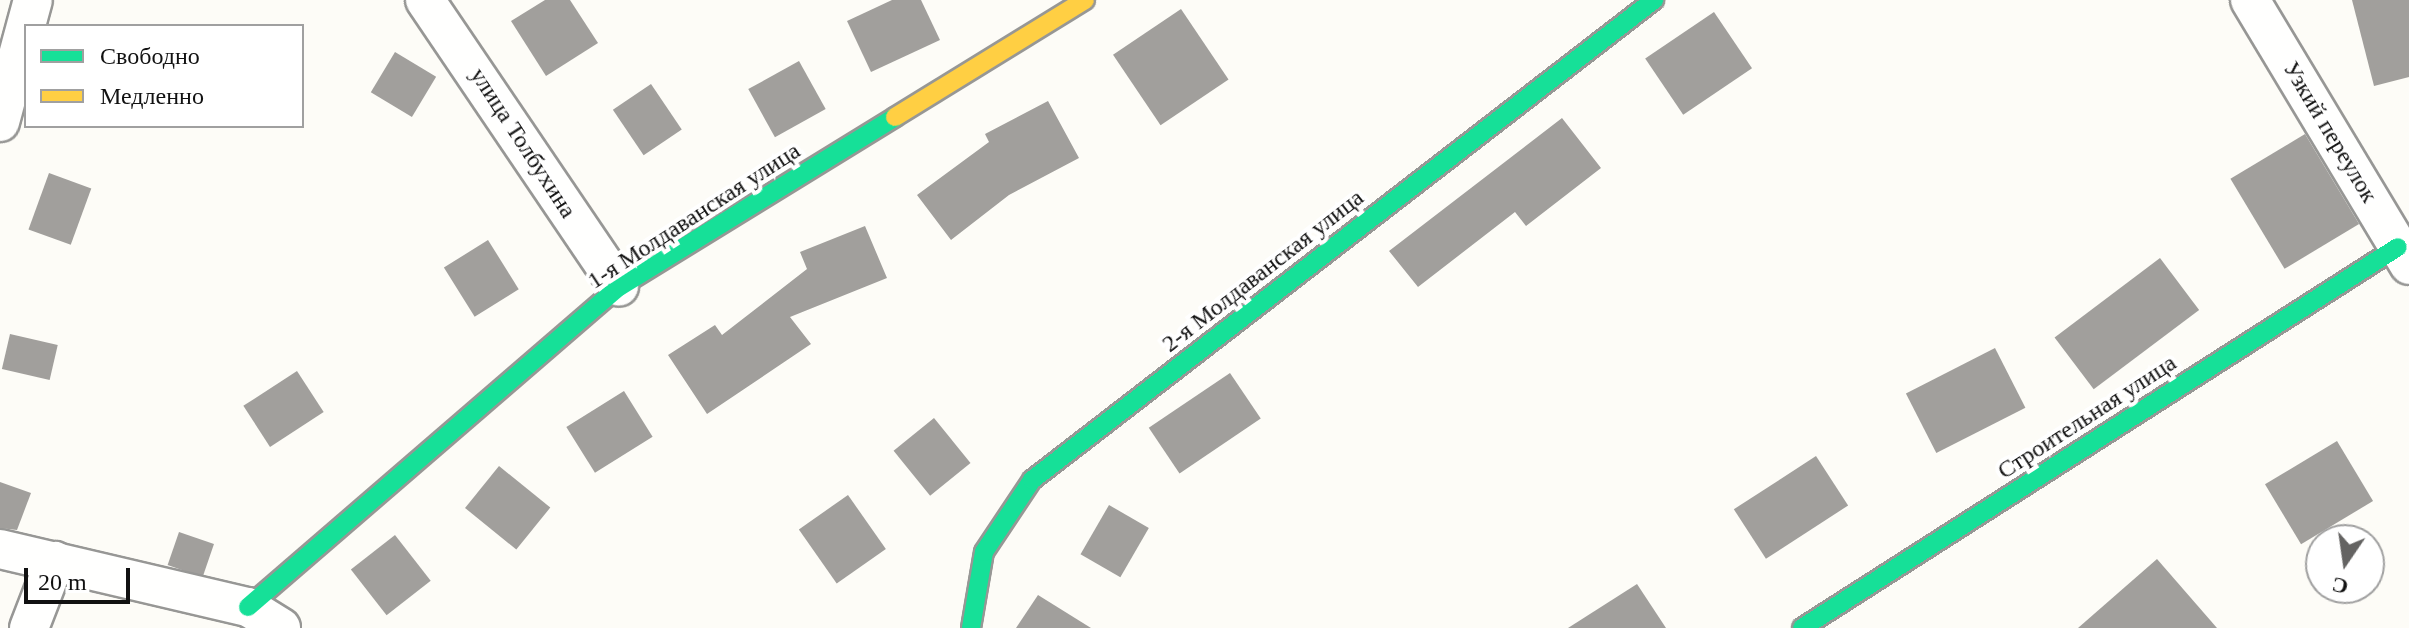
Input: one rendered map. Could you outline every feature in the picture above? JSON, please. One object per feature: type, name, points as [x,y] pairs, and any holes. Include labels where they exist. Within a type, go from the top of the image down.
[{"type":"street","points":[[27,24],[33,0]]},
{"type":"street","name":"улица Толбухина","points":[[425,0],[619,287]]},
{"type":"street","name":"1-я Молдаванская улица","points":[[248,607],[619,287],[1085,0]]},
{"type":"street","name":"2-я Молдаванская улица","points":[[971,628],[984,552],[999,521],[1032,480],[1654,0]]},
{"type":"street","name":"Узкий переулок","points":[[2260,2],[2404,256]]},
{"type":"street","points":[[0,122],[24,33]]},
{"type":"street","name":"Строительная улица","points":[[1802,628],[2404,256]]},
{"type":"street","points":[[0,549],[248,607],[281,628]]},
{"type":"street","points":[[29,628],[55,561]]},
{"type":"building","points":[[545,0],[570,0],[598,43],[546,76],[511,21]]},
{"type":"building","points":[[892,0],[921,0],[940,40],[871,72],[847,21]]},
{"type":"building","points":[[2352,0],[2409,0],[2409,77],[2374,86]]},
{"type":"building","points":[[1181,9],[1229,79],[1161,125],[1113,55]]},
{"type":"building","points":[[1714,12],[1752,68],[1683,115],[1645,58]]},
{"type":"building","points":[[395,52],[436,77],[412,117],[371,92]]},
{"type":"building","points":[[799,61],[826,109],[775,137],[748,89]]},
{"type":"building","points":[[651,84],[682,130],[644,155],[613,110]]},
{"type":"building","points":[[1048,101],[1079,158],[1009,195],[951,240],[917,195],[989,142],[985,134]]},
{"type":"building","points":[[1562,118],[1601,168],[1526,226],[1515,212],[1418,287],[1389,251]]},
{"type":"building","points":[[2305,134],[2359,224],[2285,269],[2230,179]]},
{"type":"building","points":[[49,173],[91,188],[71,245],[28,229]]},
{"type":"building","points":[[865,226],[887,278],[790,317],[811,344],[707,414],[668,355],[715,325],[722,335],[807,269],[800,252]]},
{"type":"building","points":[[488,240],[519,289],[475,317],[444,268]]},
{"type":"building","points":[[2160,258],[2199,310],[2094,389],[2055,337]]},
{"type":"building","points":[[10,334],[58,345],[50,380],[2,369]]},
{"type":"building","points":[[1995,348],[2025,408],[1936,453],[1906,393]]},
{"type":"building","points":[[297,371],[324,412],[270,447],[243,406]]},
{"type":"building","points":[[1230,373],[1261,419],[1180,473],[1149,428]]},
{"type":"building","points":[[624,391],[653,437],[595,473],[566,427]]},
{"type":"building","points":[[934,418],[971,463],[930,496],[894,451]]},
{"type":"building","points":[[2337,441],[2373,501],[2335,524],[2305,524],[2305,542],[2301,544],[2265,484]]},
{"type":"building","points":[[1816,456],[1848,505],[1766,559],[1734,509]]},
{"type":"building","points":[[499,466],[550,508],[516,550],[465,508]]},
{"type":"building","points":[[0,482],[31,493],[17,530],[0,528]]},
{"type":"building","points":[[848,495],[886,549],[837,583],[799,529]]},
{"type":"building","points":[[1109,505],[1149,528],[1120,577],[1080,554]]},
{"type":"building","points":[[179,532],[214,544],[203,577],[168,565]]},
{"type":"building","points":[[395,535],[431,581],[387,615],[351,569]]},
{"type":"building","points":[[2157,559],[2217,628],[2078,628]]},
{"type":"building","points":[[1637,584],[1666,628],[1568,628]]},
{"type":"building","points":[[1038,595],[1091,628],[1016,628]]},
{"type":"traffic: fast","points":[[971,628],[984,552],[1032,480],[1654,0]]},
{"type":"traffic: fast","points":[[248,607],[619,287],[895,117]]},
{"type":"traffic: fast","points":[[1802,628],[2398,247]]},
{"type":"traffic: slow","points":[[895,117],[1085,0]]}]
